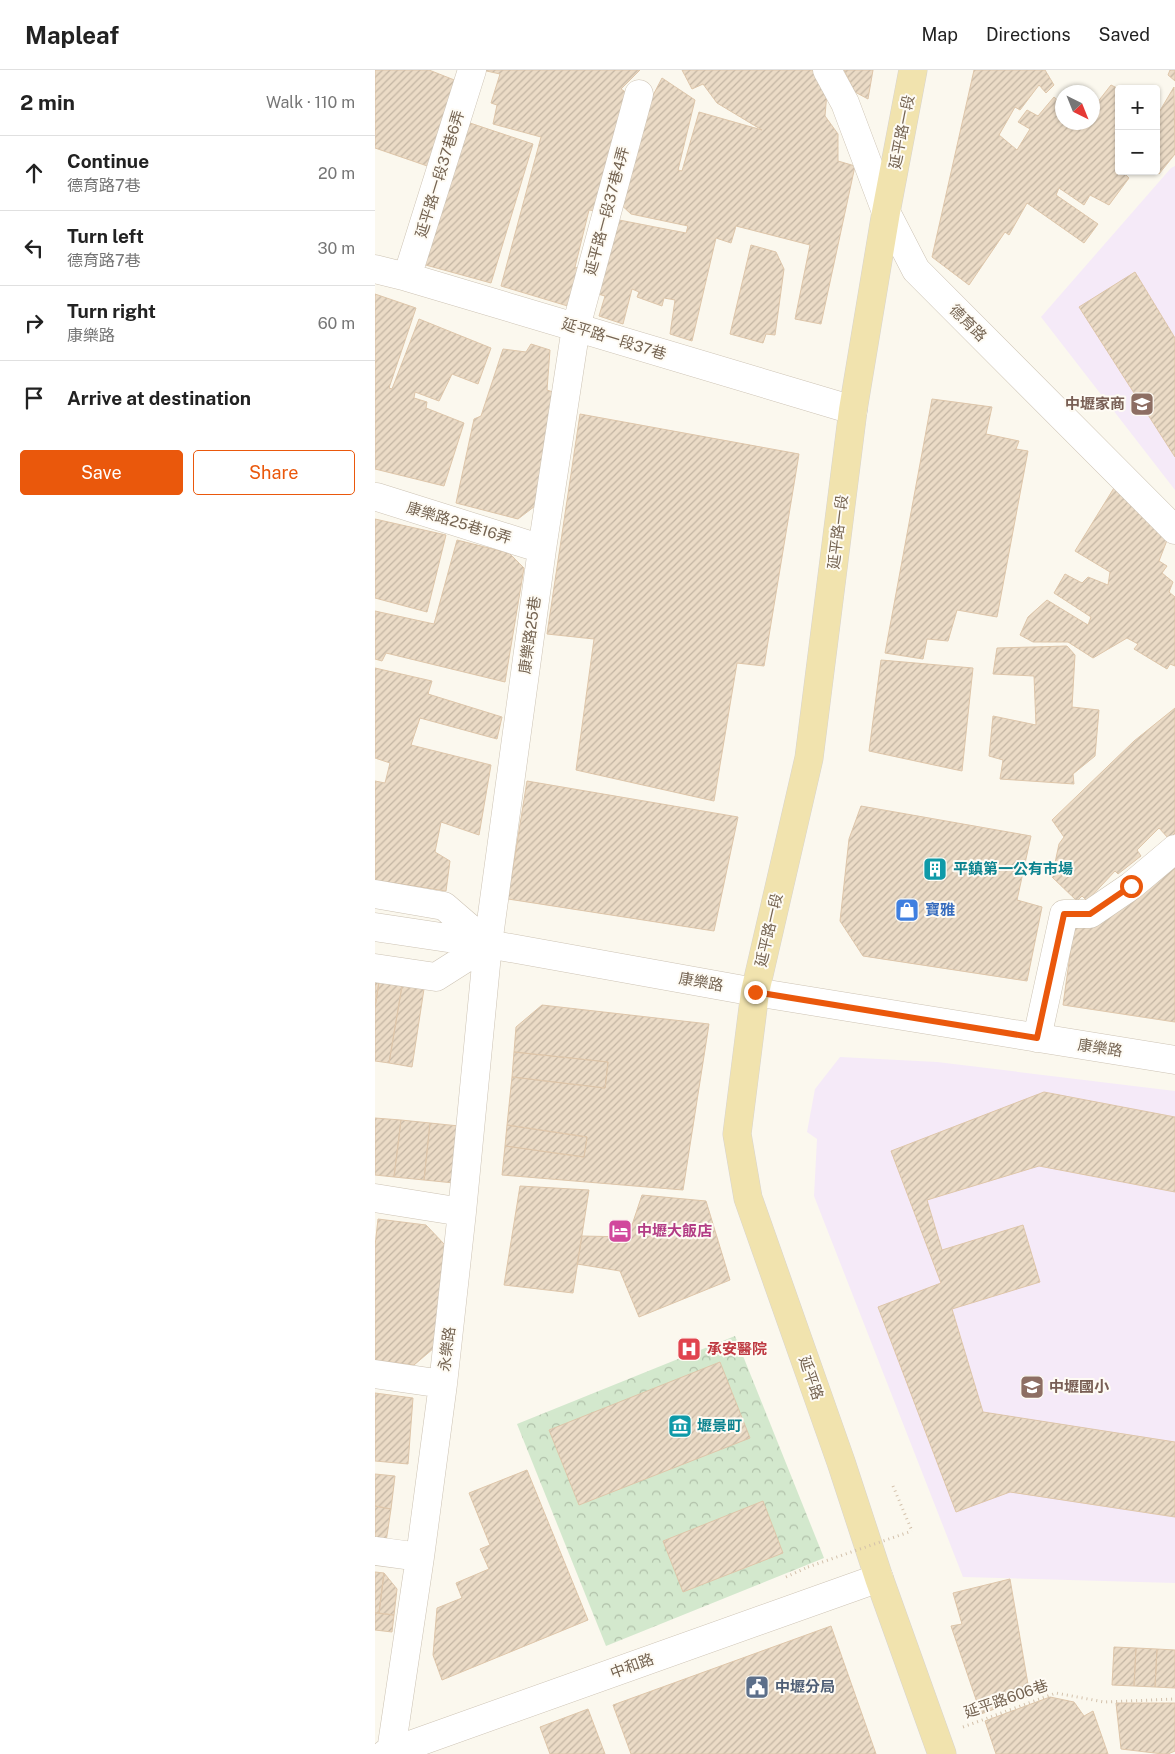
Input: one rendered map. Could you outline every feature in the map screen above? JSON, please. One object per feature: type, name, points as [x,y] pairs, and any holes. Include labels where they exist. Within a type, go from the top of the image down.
[{"type":"main road","name":"延平路一段","points":[[755,992],[809,758],[853,410],[886,212],[913,70]]},
{"type":"main road","name":"延平路","points":[[755,992],[737,1134],[748,1198],[841,1462],[879,1578],[939,1745]]},
{"type":"street","name":"延平路一段37巷6弄","points":[[407,277],[472,70]]},
{"type":"street","name":"德育路","points":[[827,70],[845,104],[886,212],[916,270],[1175,530]]},
{"type":"street","name":"延平路一段37巷4弄","points":[[576,327],[639,94]]},
{"type":"street","name":"延平路一段37巷","points":[[375,269],[853,410]]},
{"type":"street","name":"康樂路25巷","points":[[488,944],[542,549],[576,327]]},
{"type":"street","name":"康樂路25巷16弄","points":[[377,497],[542,549]]},
{"type":"street","points":[[1037,1038],[1064,914],[1090,914],[1131,886],[1175,849]]},
{"type":"street","points":[[375,894],[444,906],[488,944],[436,977],[375,968]]},
{"type":"street","name":"康樂路","points":[[375,927],[488,944],[755,992],[1175,1060]]},
{"type":"street","name":"永樂路","points":[[388,1753],[420,1556],[443,1384],[463,1212],[488,944]]},
{"type":"street","points":[[375,1198],[463,1212]]},
{"type":"street","points":[[375,1374],[443,1384]]},
{"type":"street","points":[[375,1551],[420,1556]]},
{"type":"street","name":"中和路","points":[[388,1753],[879,1578]]},
{"type":"path","points":[[808,1567],[912,1531],[893,1486]]},
{"type":"path","name":"延平路606巷","points":[[939,1745],[1056,1692],[1104,1702],[1175,1699]]},
{"type":"shaded area","name":"中壢家商","points":[[1175,166],[1175,490],[1041,317],[1171,168]]},
{"type":"shaded area","name":"中壢國小","points":[[840,1057],[937,1062],[1175,1091],[1175,1583],[963,1577],[814,1196],[817,1139],[807,1132],[815,1089]]},
{"type":"green space","name":"壢景町","points":[[735,1336],[824,1558],[606,1646],[517,1424]]},
{"type":"building","points":[[375,70],[429,70],[462,83],[436,169],[375,148]]},
{"type":"building","points":[[482,70],[640,70],[621,89],[633,97],[602,212],[589,210],[575,267],[582,270],[571,307],[501,286],[541,137],[493,124],[497,105],[491,103],[500,74]]},
{"type":"building","points":[[682,70],[815,70],[827,92],[825,116],[838,134],[838,161],[855,166],[821,324],[795,319],[810,245],[736,226],[731,243],[716,238],[692,341],[670,334],[675,300],[664,298],[662,306],[637,297],[639,292],[632,289],[623,324],[599,316],[605,296],[594,293],[614,219],[686,233],[688,226],[631,214],[617,201],[649,103],[662,78],[695,100],[678,170],[682,171],[699,112],[762,130],[717,103],[703,84],[692,89]]},
{"type":"building","points":[[844,70],[873,70],[868,99],[855,92]]},
{"type":"building","points":[[974,70],[1045,70],[1054,85],[1046,93],[1039,85],[1020,110],[1015,107],[999,135],[1017,150],[1030,129],[1018,122],[1027,110],[1038,116],[1054,97],[1055,130],[1100,130],[1100,99],[1111,85],[1115,87],[1115,175],[1126,175],[1129,178],[1109,205],[1090,195],[1084,205],[1059,188],[1056,195],[1098,224],[1084,243],[1027,203],[1009,235],[1005,232],[969,285],[932,257]]},
{"type":"building","points":[[1170,70],[1175,70],[1175,81],[1168,75]]},
{"type":"building","points":[[1174,87],[1175,154],[1160,173],[1160,130],[1160,111]]},
{"type":"building","points":[[464,121],[533,144],[491,283],[422,264]]},
{"type":"building","points":[[751,245],[776,252],[784,269],[775,335],[766,334],[763,343],[730,334]]},
{"type":"building","points":[[1135,272],[1175,338],[1175,457],[1079,307]]},
{"type":"building","points":[[375,294],[416,308],[389,388],[392,389],[419,319],[491,348],[478,384],[452,374],[439,401],[415,392],[414,398],[427,402],[426,408],[464,423],[444,486],[375,469]]},
{"type":"building","points":[[531,344],[550,350],[547,390],[553,392],[535,506],[518,519],[456,503],[474,419],[481,416],[503,349],[526,352]]},
{"type":"building","points":[[932,399],[992,407],[986,434],[1019,441],[1016,449],[1028,451],[997,617],[957,610],[948,641],[927,639],[923,659],[885,653]]},
{"type":"building","points":[[580,414],[799,454],[764,666],[737,663],[714,801],[576,770],[594,639],[547,634]]},
{"type":"building","points":[[1117,483],[1169,535],[1159,561],[1167,566],[1162,573],[1173,582],[1169,592],[1175,597],[1175,666],[1170,664],[1167,669],[1134,649],[1138,644],[1127,638],[1093,658],[1068,642],[1033,642],[1020,635],[1028,617],[1047,600],[1088,625],[1091,617],[1054,593],[1065,574],[1082,583],[1088,577],[1108,585],[1110,572],[1075,551]]},
{"type":"building","points":[[375,519],[446,535],[427,612],[375,598]]},
{"type":"building","points":[[457,540],[509,553],[524,568],[505,682],[386,653],[382,661],[375,659],[375,611],[434,624]]},
{"type":"building","points":[[1067,646],[1075,655],[1072,707],[1099,710],[1095,756],[1073,774],[1074,784],[1000,779],[1003,760],[989,756],[993,716],[1036,725],[1034,676],[993,674],[997,648]]},
{"type":"building","points":[[881,660],[973,668],[962,771],[869,751]]},
{"type":"building","points":[[375,668],[432,681],[428,694],[502,717],[497,739],[420,718],[411,745],[491,765],[479,835],[441,822],[435,852],[450,861],[446,891],[375,880],[375,781],[385,783],[390,763],[375,758]]},
{"type":"building","points":[[1175,708],[1175,833],[1169,839],[1159,828],[1137,850],[1141,856],[1118,874],[1115,871],[1087,901],[1082,896],[1077,901],[1052,877],[1059,844],[1064,837],[1052,820],[1134,741]]},
{"type":"building","points":[[527,781],[738,817],[714,931],[508,899]]},
{"type":"building","name":"平鎮第一公有市場","points":[[861,806],[1031,836],[1017,900],[1042,907],[1027,981],[863,956],[840,921],[849,839]]},
{"type":"building","points":[[1175,861],[1175,1022],[1063,1005],[1075,919]]},
{"type":"building","points":[[375,982],[379,982],[375,1008]]},
{"type":"building","points":[[379,982],[402,986],[389,1063],[375,1061],[375,1008]]},
{"type":"building","points":[[402,986],[424,989],[412,1067],[389,1063]]},
{"type":"building","points":[[542,1005],[709,1024],[683,1190],[502,1175],[505,1146],[584,1157],[587,1137],[507,1125],[512,1077],[605,1088],[608,1062],[514,1052],[516,1027]]},
{"type":"building","points":[[514,1052],[608,1062],[605,1088],[512,1077]]},
{"type":"building","points":[[1044,1092],[1175,1117],[1175,1192],[1039,1166],[927,1200],[942,1250],[1023,1225],[1040,1282],[952,1309],[983,1412],[1175,1442],[1175,1517],[1010,1492],[956,1512],[878,1307],[941,1283],[891,1151]]},
{"type":"building","points":[[375,1118],[401,1120],[394,1177],[375,1175]]},
{"type":"building","points":[[401,1120],[430,1123],[424,1180],[394,1177]]},
{"type":"building","points":[[430,1123],[459,1126],[454,1183],[424,1180]]},
{"type":"building","points":[[507,1125],[587,1137],[584,1157],[505,1146]]},
{"type":"building","points":[[520,1186],[589,1190],[573,1293],[504,1285]]},
{"type":"building","points":[[642,1195],[706,1201],[730,1280],[639,1317],[620,1271],[577,1264],[582,1236],[628,1237]]},
{"type":"building","points":[[378,1219],[426,1225],[445,1245],[434,1348],[414,1365],[375,1360],[375,1246]]},
{"type":"building","points":[[720,1362],[750,1438],[579,1505],[549,1430]]},
{"type":"building","points":[[375,1393],[413,1398],[408,1464],[375,1461]]},
{"type":"building","points":[[527,1470],[588,1620],[442,1680],[433,1655],[437,1608],[462,1598],[456,1583],[489,1569],[480,1549],[490,1545],[469,1493]]},
{"type":"building","points":[[375,1474],[395,1476],[391,1509],[375,1506]]},
{"type":"building","points":[[763,1501],[783,1553],[683,1592],[663,1541]]},
{"type":"building","points":[[375,1506],[391,1509],[386,1542],[375,1540]]},
{"type":"building","points":[[375,1572],[384,1573],[379,1613],[375,1613]]},
{"type":"building","points":[[384,1573],[397,1589],[394,1615],[379,1613]]},
{"type":"building","points":[[1010,1579],[1030,1696],[981,1714],[951,1626],[962,1624],[953,1593]]},
{"type":"building","points":[[375,1613],[394,1615],[392,1632],[375,1630]]},
{"type":"building","name":"中壢分局","points":[[831,1626],[876,1754],[631,1754],[613,1705]]},
{"type":"building","points":[[1114,1647],[1136,1648],[1134,1686],[1112,1685]]},
{"type":"building","points":[[1136,1648],[1157,1649],[1155,1687],[1134,1686]]},
{"type":"building","points":[[1157,1649],[1175,1650],[1175,1688],[1155,1687]]},
{"type":"building","points":[[1050,1697],[1074,1702],[1084,1716],[1093,1711],[1108,1754],[996,1754],[985,1721]]},
{"type":"building","points":[[1116,1703],[1175,1703],[1175,1751],[1163,1754],[1121,1749]]},
{"type":"building","points":[[588,1709],[605,1754],[550,1754],[540,1727]]},
{"type":"place","name":"中壢家商","points":[[1142,404]]},
{"type":"place","name":"平鎮第一公有市場","points":[[935,869]]},
{"type":"place","name":"寶雅","points":[[907,910]]},
{"type":"place","name":"中壢大飯店","points":[[620,1231]]},
{"type":"place","name":"承安醫院","points":[[689,1349]]},
{"type":"place","name":"中壢國小","points":[[1032,1387]]},
{"type":"place","name":"壢景町","points":[[680,1426]]},
{"type":"place","name":"中壢分局","points":[[757,1687]]},
{"type":"route","points":[[755,992],[1037,1038],[1064,914],[1090,914],[1131,886]]}]
